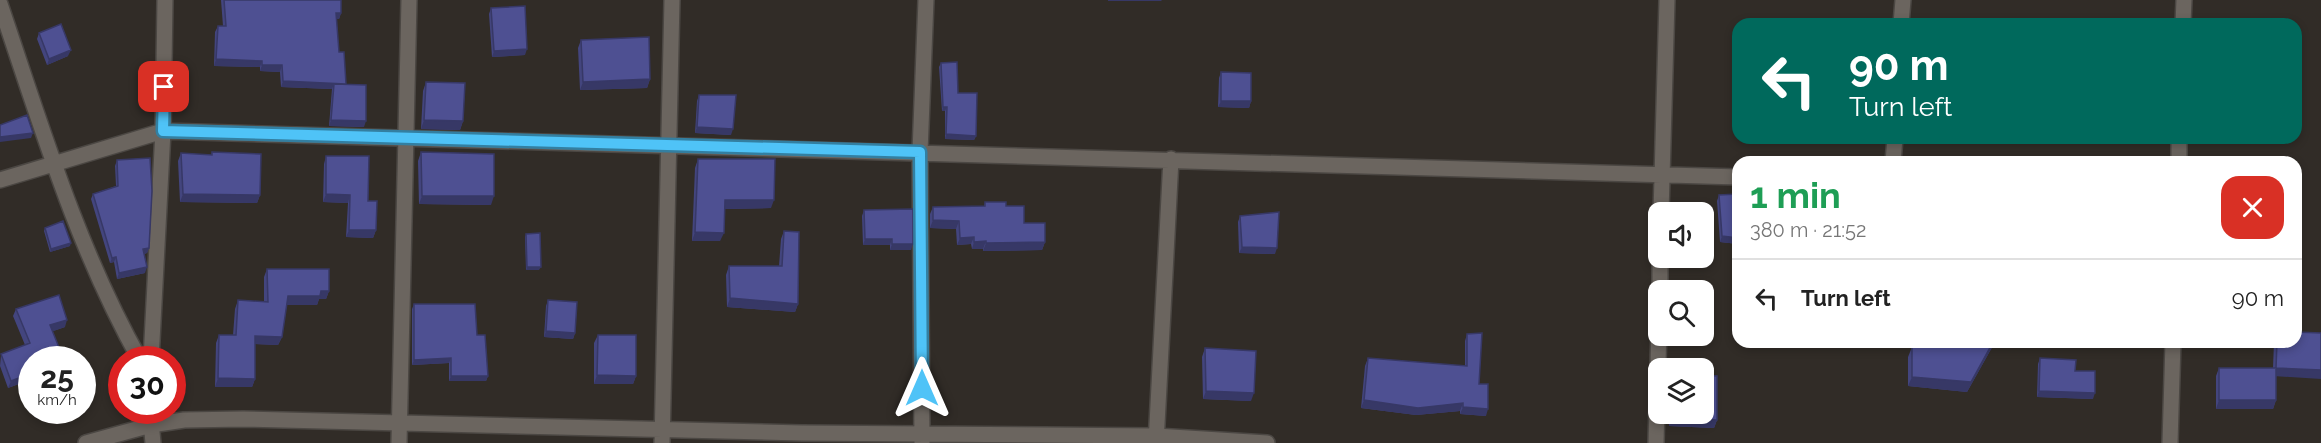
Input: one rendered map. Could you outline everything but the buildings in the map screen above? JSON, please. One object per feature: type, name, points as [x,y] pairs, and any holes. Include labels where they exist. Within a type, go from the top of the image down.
[{"type":"street","points":[[152,346],[163,131],[165,0]]},
{"type":"street","points":[[399,443],[409,0]]},
{"type":"street","points":[[662,436],[672,0]]},
{"type":"street","points":[[922,439],[920,152],[926,0]]},
{"type":"street","points":[[1661,202],[1667,0]]},
{"type":"street","points":[[1902,18],[1903,0]]},
{"type":"street","points":[[2183,18],[2184,0]]},
{"type":"street","points":[[0,4],[54,162],[108,300],[133,346]]},
{"type":"street","points":[[0,180],[163,131],[1732,177]]},
{"type":"street","points":[[1156,439],[1171,159]]},
{"type":"street","points":[[1656,443],[1658,346]]},
{"type":"street","points":[[2170,443],[2173,348]]},
{"type":"street","points":[[186,420],[400,422],[662,436],[922,439],[1021,433],[1267,443]]},
{"type":"street","points":[[86,443],[135,424]]},
{"type":"street","points":[[151,424],[153,443]]},
{"type":"route","points":[[164,87],[163,131],[920,152],[922,388]]}]
